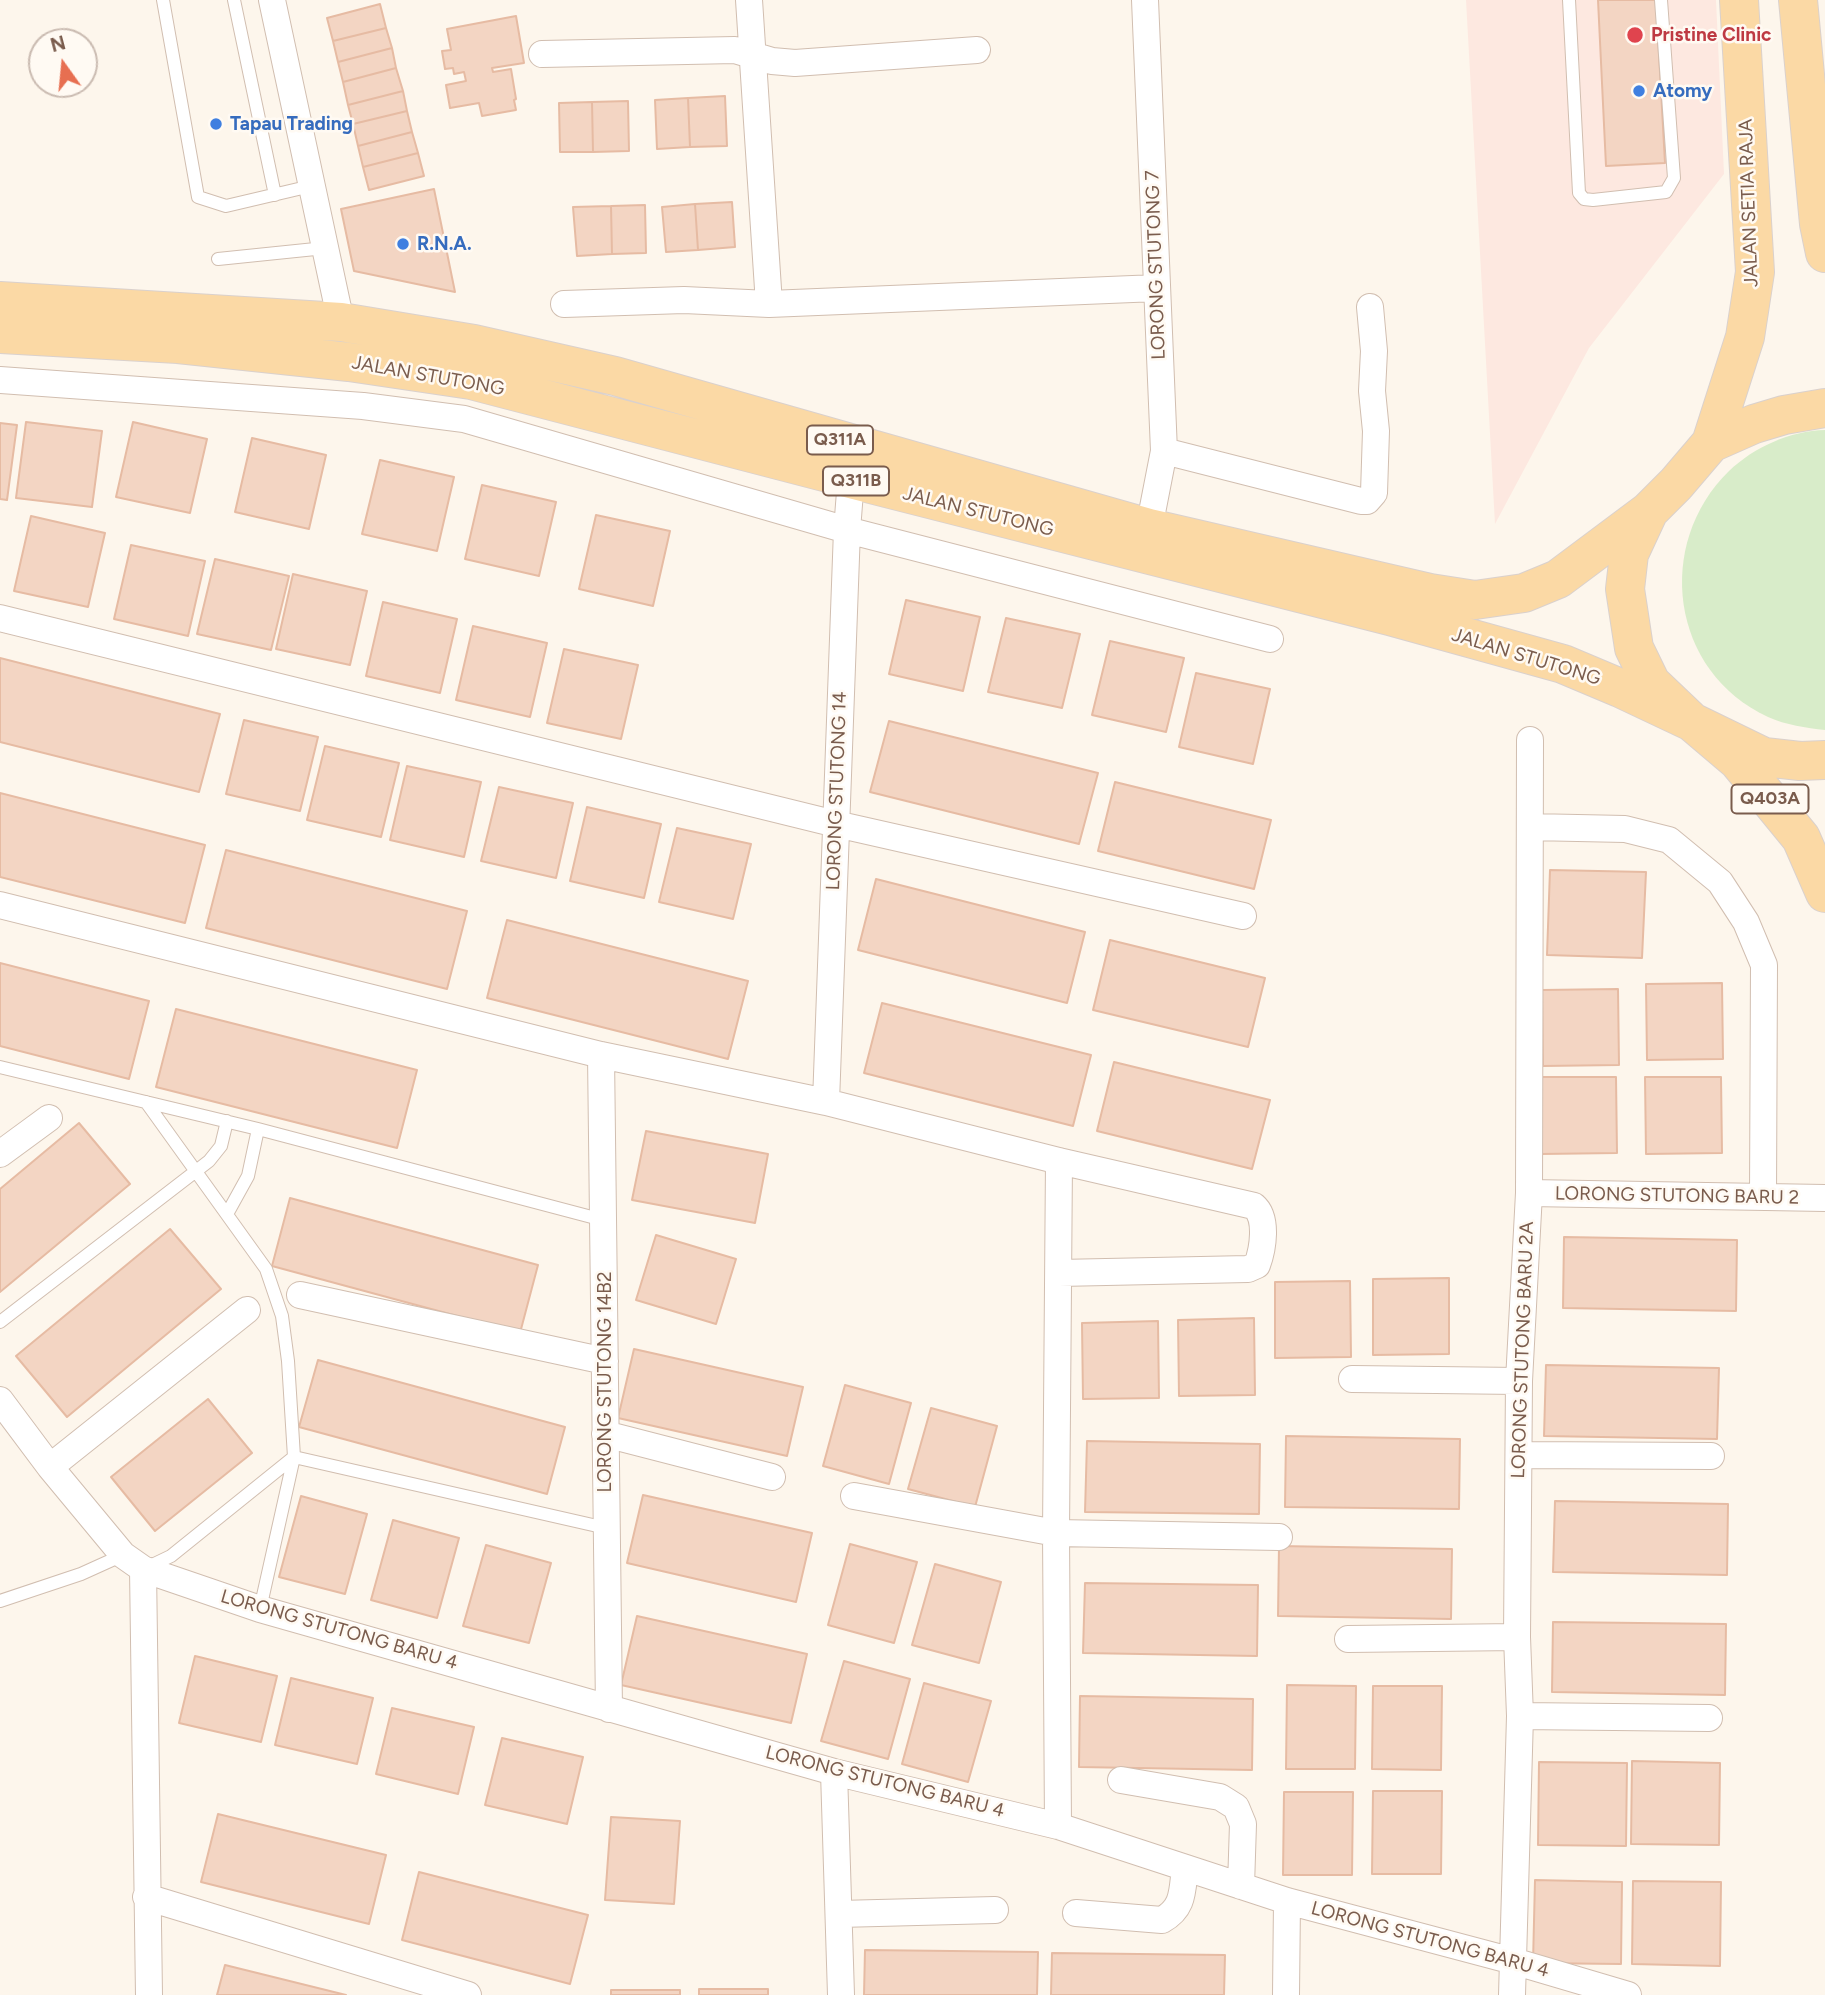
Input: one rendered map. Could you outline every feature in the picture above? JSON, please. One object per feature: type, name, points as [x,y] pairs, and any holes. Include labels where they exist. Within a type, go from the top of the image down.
[{"type":"main road","name":"JALAN SETIA RAJA","points":[[1711,443],[1745,337],[1755,272],[1739,0]]},
{"type":"main road","points":[[1798,0],[1819,224],[1825,253]]},
{"type":"main road","name":"JALAN STUTONG","points":[[0,301],[341,322],[474,344],[615,376],[1149,528],[1430,593],[1475,600],[1524,593],[1558,579],[1649,510]]},
{"type":"main road","name":"JALAN STUTONG","points":[[0,334],[178,344],[349,362],[471,380],[1390,616],[1563,664],[1692,722]]},
{"type":"main road","points":[[1825,408],[1774,418],[1711,443],[1676,484],[1649,510],[1629,554],[1625,589],[1634,648],[1651,683],[1692,722],[1764,757],[1800,761],[1825,760]]},
{"type":"main road","name":"Q403A","points":[[1692,722],[1738,761],[1801,838],[1825,893]]},
{"type":"street","points":[[272,0],[341,322]]},
{"type":"street","points":[[749,0],[769,304]]},
{"type":"street","name":"LORONG STUTONG 7","points":[[1145,0],[1164,451],[1149,528]]},
{"type":"street","points":[[542,54],[735,50],[772,61],[795,63],[977,50]]},
{"type":"street","points":[[564,304],[684,300],[769,304],[1157,288]]},
{"type":"street","points":[[1164,451],[1367,501],[1374,493],[1376,430],[1370,307]]},
{"type":"street","points":[[0,380],[363,406],[464,419],[847,530],[1270,639]]},
{"type":"street","name":"LORONG STUTONG 14","points":[[826,1102],[851,479]]},
{"type":"street","points":[[0,618],[836,824],[1243,916]]},
{"type":"street","name":"LORONG STUTONG BARU 2A","points":[[1512,1995],[1520,1716],[1517,1637],[1519,1381],[1529,1193],[1530,740]]},
{"type":"street","points":[[1530,827],[1626,828],[1669,840],[1720,882],[1746,922],[1764,965],[1766,999],[1763,1198]]},
{"type":"street","points":[[0,905],[601,1055],[826,1102],[1059,1161],[1254,1206],[1262,1219],[1260,1256],[1257,1265],[1248,1269],[1059,1273]]},
{"type":"street","name":"LORONG STUTONG 14B2","points":[[601,1055],[609,1709]]},
{"type":"street","points":[[0,1154],[50,1118]]},
{"type":"street","points":[[1058,1826],[1056,1533],[1059,1161]]},
{"type":"street","name":"LORONG STUTONG BARU 2","points":[[1529,1193],[1825,1198]]},
{"type":"street","points":[[300,1295],[605,1361]]},
{"type":"street","points":[[50,1467],[247,1310]]},
{"type":"street","points":[[1352,1379],[1519,1381]]},
{"type":"street","points":[[0,1400],[50,1467],[133,1562],[149,1995]]},
{"type":"street","points":[[605,1434],[772,1478]]},
{"type":"street","points":[[1519,1455],[1711,1456]]},
{"type":"street","points":[[854,1496],[1056,1533],[1279,1537]]},
{"type":"street","name":"LORONG STUTONG BARU 4","points":[[133,1562],[260,1609],[834,1772],[1058,1826],[1287,1901],[1513,1961],[1628,1995]]},
{"type":"street","points":[[1348,1639],[1517,1637]]},
{"type":"street","points":[[1520,1716],[1709,1718]]},
{"type":"street","points":[[834,1772],[841,1995]]},
{"type":"street","points":[[1121,1780],[1220,1797],[1236,1807],[1243,1824],[1241,1886]]},
{"type":"street","points":[[1076,1913],[1162,1920],[1174,1913],[1180,1903],[1185,1868]]},
{"type":"street","points":[[146,1897],[468,1995]]},
{"type":"street","points":[[1286,1995],[1287,1901]]},
{"type":"street","points":[[839,1914],[995,1910]]},
{"type":"lane","points":[[163,0],[198,197],[226,206],[312,186]]},
{"type":"lane","points":[[234,0],[275,195]]},
{"type":"lane","points":[[1569,0],[1579,193],[1584,199],[1593,200],[1666,192],[1674,178],[1661,0]]},
{"type":"lane","points":[[218,259],[325,248]]},
{"type":"lane","points":[[0,1067],[227,1121],[603,1220]]},
{"type":"lane","points":[[146,1102],[265,1269],[282,1316],[288,1361],[294,1457],[260,1609]]},
{"type":"lane","points":[[0,1322],[209,1161],[221,1146],[227,1121]]},
{"type":"lane","points":[[227,1214],[248,1176],[258,1129]]},
{"type":"lane","points":[[294,1457],[606,1528]]},
{"type":"lane","points":[[0,1601],[81,1574],[171,1556],[294,1457]]},
{"type":"shaded area","points":[[1466,0],[1716,0],[1724,174],[1589,348],[1495,524]]},
{"type":"green space","points":[[1825,430],[1825,730],[1796,726],[1768,717],[1735,697],[1710,670],[1693,639],[1684,604],[1683,569],[1690,534],[1705,501],[1729,471],[1773,442],[1799,433]]},
{"type":"building","points":[[1598,0],[1656,0],[1665,163],[1606,166]]},
{"type":"building","points":[[380,4],[386,28],[333,41],[327,18]]},
{"type":"building","points":[[516,16],[524,63],[492,68],[493,72],[511,69],[516,110],[482,116],[479,103],[450,108],[446,85],[466,81],[464,72],[454,74],[453,68],[445,69],[442,51],[451,50],[447,29]]},
{"type":"building","points":[[386,28],[392,48],[338,62],[333,41]]},
{"type":"building","points":[[392,48],[396,68],[343,82],[338,62]]},
{"type":"building","points":[[396,68],[403,91],[348,105],[343,82]]},
{"type":"building","points":[[403,91],[407,111],[353,124],[348,105]]},
{"type":"building","points":[[725,96],[727,146],[690,147],[688,98]]},
{"type":"building","points":[[688,98],[690,147],[657,149],[655,100]]},
{"type":"building","points":[[628,101],[629,151],[593,152],[592,102]]},
{"type":"building","points":[[592,102],[593,152],[560,152],[559,103]]},
{"type":"building","points":[[407,111],[412,132],[358,146],[353,124]]},
{"type":"building","points":[[412,132],[418,153],[363,167],[358,146]]},
{"type":"building","points":[[418,153],[424,176],[369,190],[363,167]]},
{"type":"building","points":[[434,189],[455,292],[354,271],[341,209]]},
{"type":"building","points":[[732,202],[735,247],[698,250],[695,204]]},
{"type":"building","points":[[695,204],[698,250],[666,252],[662,207]]},
{"type":"building","points":[[645,205],[646,253],[612,254],[611,206]]},
{"type":"building","points":[[611,206],[612,254],[577,256],[573,207]]},
{"type":"building","points":[[26,422],[102,431],[92,507],[16,498]]},
{"type":"building","points":[[133,422],[207,439],[190,513],[116,497]]},
{"type":"building","points":[[0,423],[17,425],[7,500],[0,499]]},
{"type":"building","points":[[252,438],[326,455],[309,529],[235,512]]},
{"type":"building","points":[[380,460],[454,477],[437,551],[362,534]]},
{"type":"building","points":[[482,485],[556,502],[539,576],[465,559]]},
{"type":"building","points":[[596,515],[670,531],[653,606],[579,589]]},
{"type":"building","points":[[31,516],[105,533],[88,607],[14,591]]},
{"type":"building","points":[[131,545],[205,561],[188,636],[114,619]]},
{"type":"building","points":[[215,559],[289,576],[271,650],[197,634]]},
{"type":"building","points":[[293,574],[367,591],[350,665],[276,649]]},
{"type":"building","points":[[906,600],[980,617],[963,691],[889,674]]},
{"type":"building","points":[[383,602],[457,619],[440,693],[366,676]]},
{"type":"building","points":[[1006,618],[1080,634],[1062,708],[988,692]]},
{"type":"building","points":[[473,626],[547,643],[530,717],[456,700]]},
{"type":"building","points":[[1110,641],[1184,658],[1166,732],[1092,715]]},
{"type":"building","points":[[564,649],[638,665],[621,739],[547,723]]},
{"type":"building","points":[[0,658],[220,714],[199,792],[0,742]]},
{"type":"building","points":[[1196,673],[1270,689],[1253,764],[1179,747]]},
{"type":"building","points":[[244,720],[318,737],[300,811],[226,794]]},
{"type":"building","points":[[889,721],[1098,773],[1079,844],[870,792]]},
{"type":"building","points":[[325,746],[399,763],[381,837],[307,820]]},
{"type":"building","points":[[407,766],[481,782],[464,857],[390,840]]},
{"type":"building","points":[[1115,782],[1271,820],[1254,889],[1098,851]]},
{"type":"building","points":[[499,787],[573,803],[556,878],[481,861]]},
{"type":"building","points":[[0,793],[205,845],[185,923],[0,877]]},
{"type":"building","points":[[587,807],[661,824],[644,898],[570,881]]},
{"type":"building","points":[[677,828],[751,844],[733,919],[659,902]]},
{"type":"building","points":[[226,850],[467,911],[447,989],[206,928]]},
{"type":"building","points":[[1550,870],[1646,872],[1642,958],[1547,955]]},
{"type":"building","points":[[876,879],[1085,932],[1067,1003],[858,950]]},
{"type":"building","points":[[507,920],[748,981],[728,1059],[487,998]]},
{"type":"building","points":[[1110,940],[1265,978],[1248,1047],[1093,1010]]},
{"type":"building","points":[[0,963],[149,1001],[129,1079],[0,1046]]},
{"type":"building","points":[[1722,983],[1723,1059],[1647,1060],[1646,984]]},
{"type":"building","points":[[1618,989],[1619,1065],[1543,1066],[1542,990]]},
{"type":"building","points":[[882,1003],[1091,1055],[1073,1126],[864,1073]]},
{"type":"building","points":[[176,1009],[417,1070],[397,1148],[156,1087]]},
{"type":"building","points":[[1114,1062],[1270,1100],[1252,1169],[1097,1131]]},
{"type":"building","points":[[1540,1077],[1616,1077],[1617,1153],[1541,1154]]},
{"type":"building","points":[[1645,1077],[1721,1077],[1722,1153],[1646,1154]]},
{"type":"building","points":[[79,1123],[130,1184],[0,1292],[0,1189]]},
{"type":"building","points":[[646,1131],[768,1154],[755,1223],[632,1200]]},
{"type":"building","points":[[290,1198],[538,1265],[520,1333],[272,1266]]},
{"type":"building","points":[[170,1229],[221,1289],[67,1417],[16,1356]]},
{"type":"building","points":[[656,1235],[736,1259],[716,1324],[636,1300]]},
{"type":"building","points":[[1564,1237],[1737,1240],[1736,1311],[1563,1308]]},
{"type":"building","points":[[1449,1278],[1449,1354],[1373,1355],[1373,1279]]},
{"type":"building","points":[[1350,1281],[1351,1357],[1275,1358],[1275,1282]]},
{"type":"building","points":[[1254,1318],[1255,1395],[1179,1396],[1178,1320]]},
{"type":"building","points":[[1158,1321],[1159,1398],[1083,1399],[1082,1323]]},
{"type":"building","points":[[634,1349],[803,1387],[787,1456],[618,1418]]},
{"type":"building","points":[[318,1360],[565,1427],[547,1494],[299,1427]]},
{"type":"building","points":[[1546,1365],[1719,1368],[1717,1439],[1544,1436]]},
{"type":"building","points":[[845,1385],[911,1403],[889,1484],[823,1466]]},
{"type":"building","points":[[208,1399],[252,1453],[155,1531],[111,1477]]},
{"type":"building","points":[[931,1408],[997,1426],[975,1507],[908,1489]]},
{"type":"building","points":[[1286,1436],[1460,1439],[1459,1509],[1285,1507]]},
{"type":"building","points":[[1087,1441],[1260,1444],[1259,1514],[1085,1512]]},
{"type":"building","points":[[643,1495],[812,1533],[796,1602],[627,1563]]},
{"type":"building","points":[[301,1496],[367,1514],[345,1594],[279,1577]]},
{"type":"building","points":[[1555,1501],[1728,1504],[1727,1575],[1553,1572]]},
{"type":"building","points":[[393,1520],[459,1538],[437,1618],[371,1600]]},
{"type":"building","points":[[850,1544],[917,1562],[894,1643],[828,1625]]},
{"type":"building","points":[[486,1545],[551,1563],[529,1643],[463,1626]]},
{"type":"building","points":[[1279,1546],[1452,1549],[1451,1619],[1278,1616]]},
{"type":"building","points":[[935,1564],[1001,1582],[979,1663],[912,1645]]},
{"type":"building","points":[[1085,1583],[1258,1585],[1257,1656],[1083,1653]]},
{"type":"building","points":[[637,1616],[807,1654],[791,1723],[621,1685]]},
{"type":"building","points":[[1553,1622],[1726,1624],[1725,1695],[1552,1692]]},
{"type":"building","points":[[195,1656],[277,1676],[261,1742],[179,1723]]},
{"type":"building","points":[[844,1661],[910,1679],[888,1759],[821,1741]]},
{"type":"building","points":[[291,1678],[373,1698],[357,1764],[275,1745]]},
{"type":"building","points":[[924,1683],[991,1701],[968,1782],[902,1764]]},
{"type":"building","points":[[1287,1685],[1356,1686],[1355,1769],[1286,1769]]},
{"type":"building","points":[[1373,1686],[1442,1686],[1441,1770],[1372,1769]]},
{"type":"building","points":[[1080,1696],[1253,1699],[1252,1770],[1079,1767]]},
{"type":"building","points":[[392,1708],[474,1727],[458,1794],[376,1774]]},
{"type":"building","points":[[502,1738],[583,1757],[567,1824],[485,1805]]},
{"type":"building","points":[[1632,1761],[1720,1763],[1719,1845],[1631,1844]]},
{"type":"building","points":[[1539,1762],[1627,1763],[1626,1846],[1538,1845]]},
{"type":"building","points":[[1373,1791],[1442,1791],[1441,1874],[1372,1874]]},
{"type":"building","points":[[1284,1792],[1353,1792],[1352,1875],[1283,1875]]},
{"type":"building","points":[[218,1814],[386,1855],[369,1924],[201,1882]]},
{"type":"building","points":[[611,1817],[680,1821],[674,1904],[605,1900]]},
{"type":"building","points":[[419,1872],[588,1915],[570,1984],[402,1940]]},
{"type":"building","points":[[1535,1880],[1622,1882],[1621,1964],[1533,1963]]},
{"type":"building","points":[[1633,1881],[1721,1882],[1720,1966],[1632,1964]]},
{"type":"building","points":[[865,1950],[1038,1952],[1037,1995],[864,1995]]},
{"type":"building","points":[[1052,1953],[1225,1955],[1224,1995],[1051,1995]]},
{"type":"building","points":[[225,1965],[346,1995],[217,1995]]},
{"type":"building","points":[[699,1989],[768,1989],[768,1995],[699,1995]]},
{"type":"building","points":[[611,1990],[680,1990],[680,1995],[611,1995]]},
{"type":"place","name":"Pristine Clinic","points":[[1635,35]]},
{"type":"place","name":"Atomy","points":[[1639,91]]},
{"type":"place","name":"Tapau Trading","points":[[216,124]]},
{"type":"place","name":"R.N.A.","points":[[403,244]]}]
